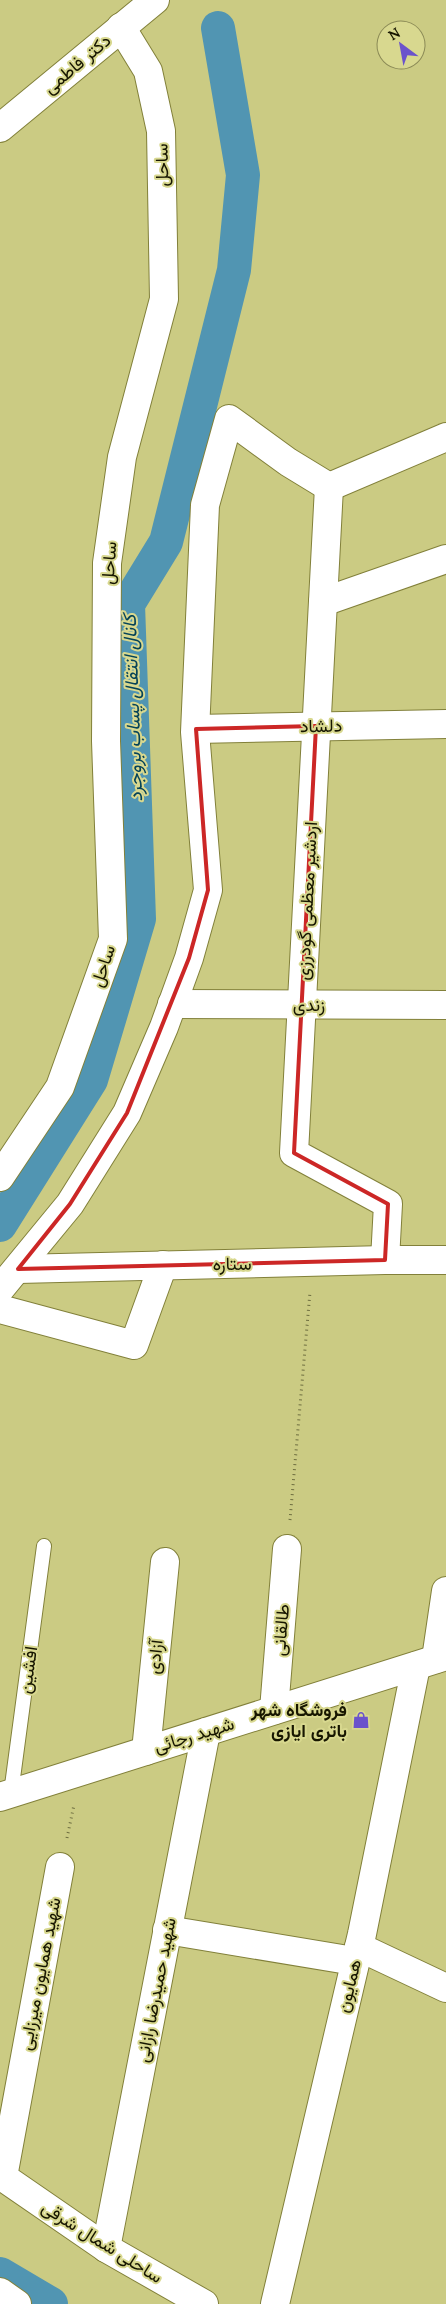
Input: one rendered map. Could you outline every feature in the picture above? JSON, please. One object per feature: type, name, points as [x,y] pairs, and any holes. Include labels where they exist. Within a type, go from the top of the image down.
[{"type":"street","name":"دکتر فاطمی","points":[[0,128],[155,0]]},
{"type":"street","name":"ساحل","points":[[0,1177],[60,1087],[113,940],[106,741],[108,563],[122,457],[164,299],[161,131],[148,71],[121,27]]},
{"type":"street","points":[[0,1289],[18,1270],[70,1204],[127,1113],[189,958],[208,890],[196,729],[205,505],[229,419],[288,462],[329,487],[446,437]]},
{"type":"street","name":"اردشیر معظمی گودرزی","points":[[329,487],[294,1152],[388,1204],[385,1260]]},
{"type":"street","points":[[323,602],[446,559]]},
{"type":"street","name":"دلشاد","points":[[196,729],[446,724]]},
{"type":"street","name":"زندی","points":[[172,1004],[446,1005]]},
{"type":"street","name":"ستاره","points":[[18,1270],[163,1265],[446,1260]]},
{"type":"street","points":[[0,1309],[134,1345],[163,1265]]},
{"type":"street","name":"طالقانی","points":[[274,1710],[287,1549]]},
{"type":"street","name":"آزادی","points":[[146,1750],[165,1562]]},
{"type":"street","name":"همایون","points":[[275,2304],[357,1954],[433,1660],[446,1591]]},
{"type":"street","name":"شهید رجائی","points":[[5,1795],[433,1660]]},
{"type":"street","name":"شهید حمیدرضا رازانی","points":[[106,2248],[206,1732]]},
{"type":"street","name":"شهید همایون میرزایی","points":[[3,2177],[60,1867]]},
{"type":"street","points":[[167,1930],[357,1954],[446,1988]]},
{"type":"street","name":"ساحلی شمال شرقی","points":[[3,2177],[106,2248],[204,2304]]},
{"type":"street","points":[[0,2292],[17,2304]]},
{"type":"lane","name":"افشین","points":[[5,1795],[44,1546]]},
{"type":"path","points":[[287,1549],[313,1262]]},
{"type":"path","points":[[60,1867],[82,1771]]},
{"type":"highlighted area","points":[[316,726],[294,1153],[388,1204],[385,1260],[18,1269],[70,1204],[127,1113],[189,958],[208,890],[196,729]]},
{"type":"waterway","name":"کانال انتقال پساب بروجرد","points":[[0,1225],[91,1080],[139,919],[128,604],[166,542],[234,270],[243,175],[218,28]]},
{"type":"waterway","name":"کانال انتقال پساب بروجرد","points":[[0,2274],[51,2304]]},
{"type":"place","name":"فروشگاه شهر باتری ایازی","points":[[361,1720]]}]
